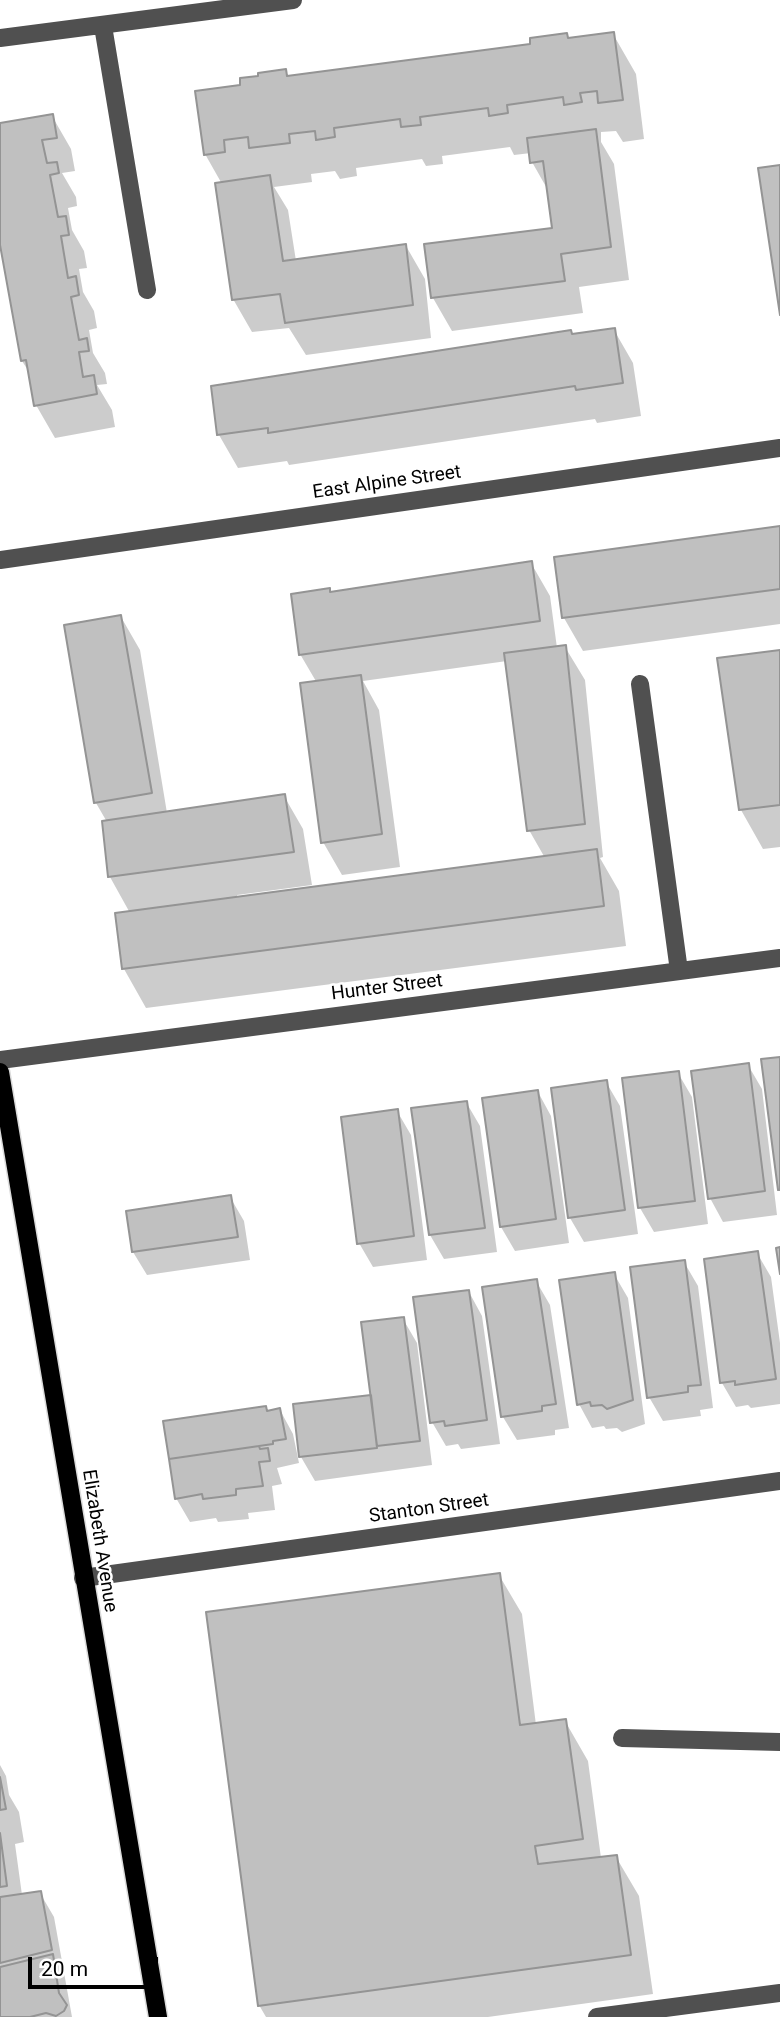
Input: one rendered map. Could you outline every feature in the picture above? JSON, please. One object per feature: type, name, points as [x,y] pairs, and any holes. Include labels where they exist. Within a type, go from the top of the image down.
[{"type":"main road","name":"Elizabeth Avenue","points":[[0,1072],[158,2017]]},
{"type":"street","points":[[0,38],[293,0]]},
{"type":"street","points":[[103,26],[148,290]]},
{"type":"street","name":"East Alpine Street","points":[[0,560],[780,448]]},
{"type":"street","points":[[640,684],[679,971]]},
{"type":"street","name":"Hunter Street","points":[[0,1060],[780,958]]},
{"type":"street","name":"Stanton Street","points":[[83,1578],[780,1481]]},
{"type":"street","points":[[622,1738],[780,1742]]},
{"type":"street","points":[[597,2017],[780,1993]]},
{"type":"building","points":[[614,32],[623,100],[598,103],[597,91],[580,93],[582,102],[564,105],[563,97],[507,105],[508,113],[489,116],[488,108],[420,117],[421,125],[401,127],[400,119],[334,128],[335,137],[316,140],[315,131],[289,134],[290,143],[249,148],[248,137],[224,140],[225,152],[204,155],[195,91],[240,85],[240,78],[286,69],[287,76],[530,44],[530,38],[567,33],[568,38]]},
{"type":"building","points":[[53,114],[57,138],[42,140],[47,163],[57,162],[59,173],[50,175],[58,217],[66,216],[69,235],[61,236],[68,278],[76,276],[79,295],[71,297],[79,340],[87,338],[89,351],[79,352],[83,377],[94,375],[97,394],[34,406],[26,360],[21,361],[0,245],[0,123]]},
{"type":"building","points":[[596,129],[611,247],[561,254],[565,281],[431,298],[424,244],[552,228],[543,161],[530,163],[527,138]]},
{"type":"building","points":[[780,165],[780,315],[758,168]]},
{"type":"building","points":[[270,175],[283,261],[406,244],[413,305],[285,323],[280,294],[232,300],[215,183]]},
{"type":"building","points":[[615,328],[623,383],[576,390],[575,386],[268,433],[268,428],[217,435],[211,386],[571,330],[572,334]]},
{"type":"building","points":[[780,526],[780,589],[562,618],[554,557]]},
{"type":"building","points":[[532,561],[540,621],[299,655],[291,594],[330,588],[330,592]]},
{"type":"building","points":[[121,615],[152,793],[94,803],[64,625]]},
{"type":"building","points":[[566,645],[585,824],[527,831],[504,653]]},
{"type":"building","points":[[780,650],[780,805],[739,810],[717,658]]},
{"type":"building","points":[[361,675],[382,834],[321,843],[300,683]]},
{"type":"building","points":[[285,794],[294,852],[108,877],[102,821]]},
{"type":"building","points":[[597,849],[604,906],[122,969],[115,913]]},
{"type":"building","points":[[780,1057],[780,1190],[778,1190],[761,1059]]},
{"type":"building","points":[[749,1063],[765,1191],[708,1199],[691,1071]]},
{"type":"building","points":[[679,1071],[695,1201],[638,1208],[622,1078]]},
{"type":"building","points":[[607,1080],[625,1210],[568,1218],[551,1088]]},
{"type":"building","points":[[538,1090],[556,1219],[500,1227],[482,1098]]},
{"type":"building","points":[[467,1101],[485,1228],[429,1235],[411,1108]]},
{"type":"building","points":[[398,1109],[414,1236],[357,1244],[341,1117]]},
{"type":"building","points":[[231,1195],[238,1237],[132,1252],[126,1211]]},
{"type":"building","points":[[780,1247],[780,1274],[776,1248]]},
{"type":"building","points":[[758,1251],[776,1379],[735,1385],[735,1381],[720,1383],[704,1259]]},
{"type":"building","points":[[685,1260],[701,1385],[688,1386],[688,1392],[647,1398],[630,1267]]},
{"type":"building","points":[[615,1272],[633,1400],[607,1409],[602,1405],[591,1406],[590,1402],[577,1405],[559,1280]]},
{"type":"building","points":[[537,1279],[556,1404],[542,1406],[542,1411],[501,1417],[482,1287]]},
{"type":"building","points":[[469,1290],[487,1420],[445,1426],[444,1421],[430,1423],[413,1297]]},
{"type":"building","points":[[404,1317],[420,1441],[377,1446],[361,1322]]},
{"type":"building","points":[[371,1395],[377,1448],[299,1457],[293,1404]]},
{"type":"building","points":[[266,1406],[267,1411],[280,1408],[286,1439],[273,1441],[273,1444],[169,1459],[163,1421]]},
{"type":"building","points":[[259,1446],[260,1449],[268,1448],[270,1461],[259,1462],[263,1486],[236,1489],[236,1495],[203,1499],[202,1494],[175,1499],[169,1459]]},
{"type":"building","points":[[500,1573],[520,1725],[566,1719],[583,1839],[535,1846],[538,1864],[617,1855],[631,1955],[258,2006],[206,1612]]},
{"type":"building","points":[[0,1777],[6,1809],[0,1810]]},
{"type":"building","points":[[0,1833],[7,1886],[0,1887]]},
{"type":"building","points":[[41,1891],[52,1950],[0,1963],[0,1897]]},
{"type":"building","points":[[53,1954],[59,1993],[67,2005],[64,2011],[56,2016],[46,2013],[30,2017],[0,2017],[0,1967]]}]
